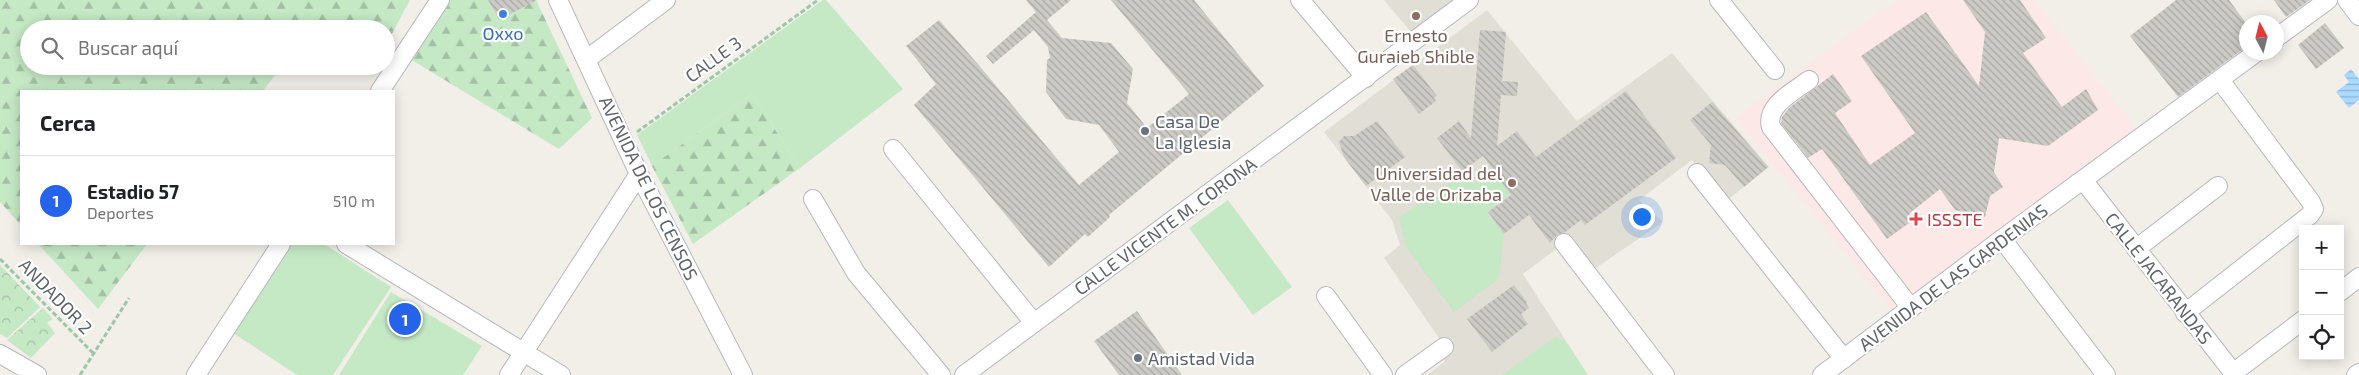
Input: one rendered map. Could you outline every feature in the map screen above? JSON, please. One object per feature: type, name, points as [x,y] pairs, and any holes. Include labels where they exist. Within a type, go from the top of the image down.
[{"type":"street","points":[[395,68],[440,0]]},
{"type":"street","name":"AVENIDA DE LOS CENSOS","points":[[558,0],[640,174],[743,375]]},
{"type":"street","points":[[587,59],[666,0]]},
{"type":"street","points":[[1300,0],[1366,78]]},
{"type":"street","name":"CALLE VICENTE M. CORONA","points":[[964,375],[1469,0]]},
{"type":"street","points":[[1719,0],[1775,70]]},
{"type":"street","points":[[2284,32],[2328,0]]},
{"type":"street","points":[[2347,0],[2359,16]]},
{"type":"street","name":"AVENIDA DE LAS GARDENIAS","points":[[1822,375],[2002,239],[2246,60]]},
{"type":"street","points":[[381,90],[391,75]]},
{"type":"street","points":[[1809,80],[1772,109],[1768,118],[1771,128],[1911,308]]},
{"type":"street","points":[[2185,313],[2310,215],[2314,209],[2220,80]]},
{"type":"street","points":[[893,148],[1034,323]]},
{"type":"street","points":[[509,375],[640,174]]},
{"type":"street","points":[[1697,174],[1844,359]]},
{"type":"street","name":"CALLE JACARANDAS","points":[[2083,180],[2234,374]]},
{"type":"street","points":[[2136,249],[2218,186]]},
{"type":"street","points":[[813,199],[856,274],[941,375]]},
{"type":"street","points":[[2002,239],[2106,375]]},
{"type":"street","points":[[1564,243],[1665,375]]},
{"type":"street","points":[[196,375],[279,245]]},
{"type":"street","points":[[348,245],[561,375]]},
{"type":"street","points":[[2344,289],[2359,277]]},
{"type":"street","points":[[1326,296],[1383,375]]},
{"type":"street","points":[[2234,374],[2299,323]]},
{"type":"street","points":[[1406,375],[1444,347]]},
{"type":"street","points":[[0,354],[37,375]]},
{"type":"path","name":"CALLE 3","points":[[624,141],[818,0]]},
{"type":"path","name":"ANDADOR 2","points":[[0,258],[93,353]]},
{"type":"path","points":[[80,375],[129,298]]},
{"type":"shaded area","name":"Ernesto Guraieb Shible","points":[[1384,0],[1455,0],[1411,32]]},
{"type":"shaded area","name":"ISSSTE","points":[[1896,0],[2034,0],[2136,128],[1892,311],[1735,118]]},
{"type":"shaded area","name":"Universidad del Valle de Orizaba","points":[[1487,10],[1577,121],[1672,53],[1769,167],[1726,201],[1692,160],[1639,200],[1663,222],[1590,272],[1567,241],[1523,274],[1588,375],[1428,375],[1445,361],[1434,346],[1441,341],[1384,258],[1400,245],[1392,220],[1324,132]]},
{"type":"green space","points":[[0,0],[410,0],[395,28],[395,20],[20,20],[20,75],[275,75],[264,90],[20,90],[20,224],[0,202]]},
{"type":"green space","points":[[449,0],[488,0],[499,20],[536,0],[592,118],[559,149],[410,59]]},
{"type":"green space","points":[[823,0],[826,0],[903,89],[800,168],[752,94],[652,166],[637,135]]},
{"type":"green space","points":[[752,94],[800,168],[693,244],[652,166]]},
{"type":"green space","points":[[1492,169],[1511,194],[1487,212],[1504,234],[1499,278],[1454,312],[1406,247],[1399,218],[1464,173],[1473,184]]},
{"type":"green space","points":[[1228,200],[1292,287],[1253,315],[1189,228]]},
{"type":"green space","points":[[39,245],[146,245],[98,309]]},
{"type":"green space","points":[[290,245],[326,245],[391,287],[333,375],[297,375],[233,333]]},
{"type":"green space","points":[[0,265],[40,307],[7,338],[0,334]]},
{"type":"green space","points":[[391,292],[482,346],[463,375],[339,375]]},
{"type":"green space","points":[[43,308],[53,319],[47,323],[55,333],[31,358],[7,340]]},
{"type":"green space","points":[[1555,337],[1564,340],[1586,372],[1586,375],[1502,375]]},
{"type":"water","points":[[2351,69],[2359,79],[2359,100],[2349,108],[2336,92],[2349,82],[2344,75]]},
{"type":"building","name":"Oxxo","points":[[488,0],[537,0],[499,20]]},
{"type":"building","name":"Casa De La Iglesia","points":[[1026,0],[1071,0],[1047,20],[1062,38],[1111,43],[1133,69],[1127,103],[1147,128],[1189,94],[1111,0],[1194,0],[1264,86],[1109,215],[1110,217],[1088,237],[1085,234],[1049,267],[914,105],[936,84],[906,46],[939,20],[1079,185],[1119,152],[1099,125],[1066,119],[1046,92],[1047,60],[1050,58],[1048,47],[1034,30],[993,64],[986,56],[1036,12]]},
{"type":"building","points":[[1963,0],[2020,0],[2046,38],[2023,53],[2062,107],[2086,89],[2098,110],[2048,146],[1999,138],[1994,172],[2003,187],[1990,196],[1985,217],[1955,210],[1940,189],[1909,214],[1913,220],[1887,239],[1822,149],[1808,158],[1781,123],[1782,117],[1789,108],[1833,74],[1852,101],[1835,113],[1870,165],[1915,133],[1861,56],[1926,12],[1979,86],[1985,32]]},
{"type":"building","points":[[2176,0],[2229,0],[2240,15],[2239,52],[2178,97],[2130,36]]},
{"type":"building","points":[[2274,0],[2310,0],[2286,17]]},
{"type":"building","points":[[2325,23],[2344,48],[2316,69],[2298,45]]},
{"type":"building","points":[[1480,30],[1506,32],[1502,81],[1518,82],[1517,96],[1501,95],[1497,146],[1517,131],[1536,157],[1626,91],[1676,158],[1585,225],[1581,220],[1564,233],[1558,234],[1550,243],[1529,215],[1504,234],[1488,212],[1511,195],[1483,156],[1462,171],[1437,138],[1459,121],[1471,138]]},
{"type":"building","points":[[1413,65],[1437,96],[1434,98],[1436,101],[1419,114],[1393,79]]},
{"type":"building","points":[[1712,102],[1768,167],[1744,187],[1725,165],[1709,163],[1711,145],[1690,120]]},
{"type":"building","points":[[1377,121],[1405,157],[1366,186],[1344,157],[1339,142],[1344,136],[1354,136]]},
{"type":"building","points":[[1514,285],[1527,302],[1529,308],[1521,314],[1528,324],[1492,352],[1467,319]]},
{"type":"building","name":"Amistad Vida","points":[[1137,311],[1182,375],[1119,375],[1094,341]]},
{"type":"place","name":"Oxxo","points":[[503,14]]},
{"type":"place","name":"Ernesto Guraieb Shible","points":[[1416,16]]},
{"type":"place","name":"Casa De La Iglesia","points":[[1145,131]]},
{"type":"place","name":"Universidad del Valle de Orizaba","points":[[1512,183]]},
{"type":"place","name":"ISSSTE","points":[[1916,219]]},
{"type":"place","name":"Estadio 57","points":[[405,319]]},
{"type":"place","name":"Amistad Vida","points":[[1138,358]]}]
